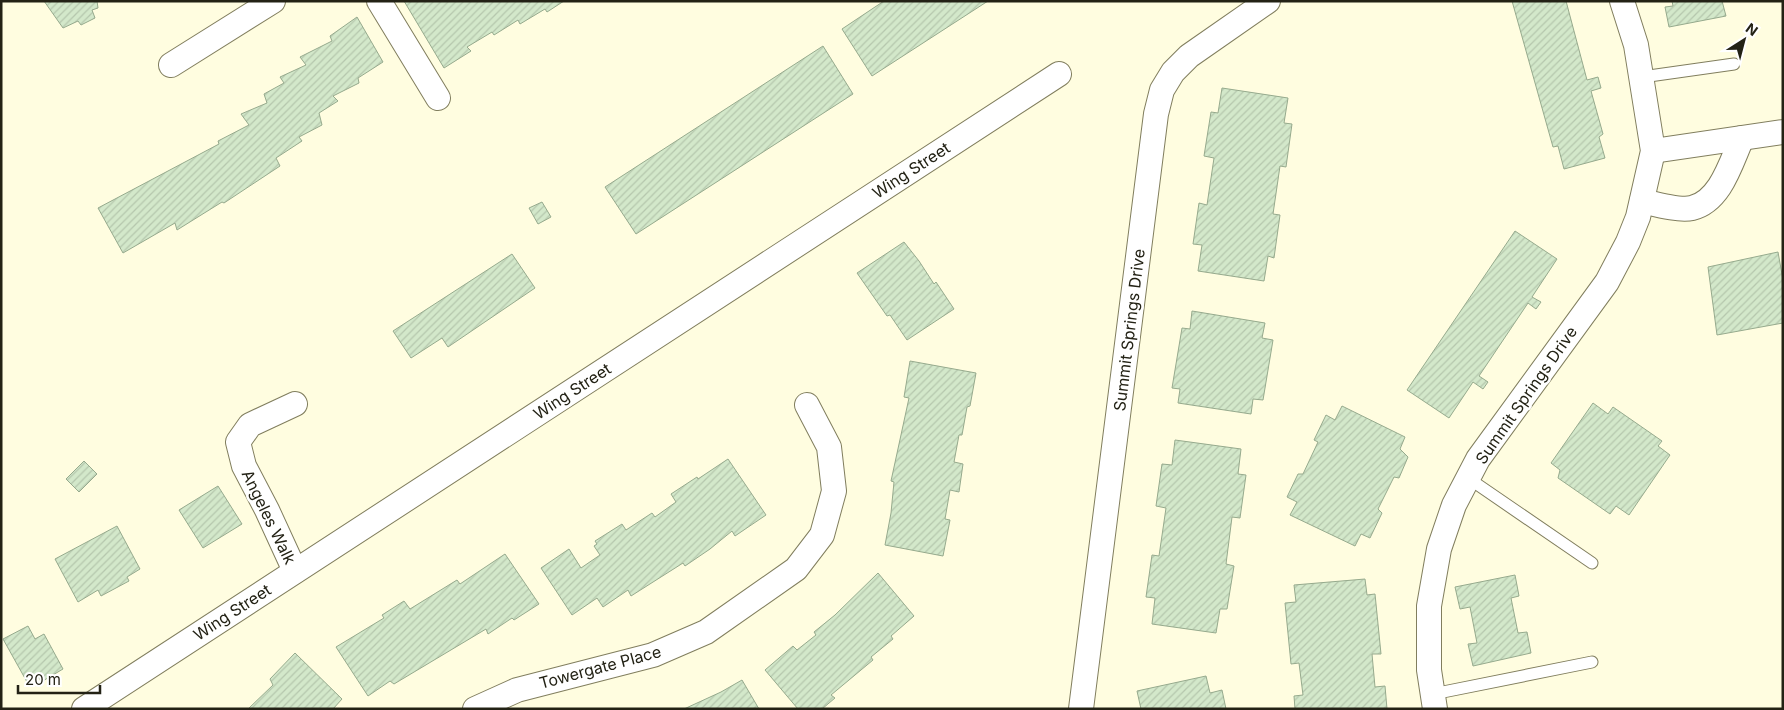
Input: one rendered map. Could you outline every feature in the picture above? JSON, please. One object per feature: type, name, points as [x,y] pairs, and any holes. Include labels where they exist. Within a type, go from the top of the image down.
[{"type":"street","points":[[171,64],[272,1]]},
{"type":"street","points":[[379,1],[438,98]]},
{"type":"street","name":"Summit Springs Drive","points":[[1081,709],[1156,114],[1162,90],[1173,72],[1189,56],[1268,1]]},
{"type":"street","name":"Summit Springs Drive","points":[[1434,702],[1429,670],[1429,606],[1439,549],[1454,505],[1478,459],[1607,282],[1628,242],[1638,217],[1653,151],[1636,45],[1622,1]]},
{"type":"street","name":"Wing Street","points":[[84,709],[1059,74]]},
{"type":"street","points":[[1653,151],[1783,132]]},
{"type":"street","points":[[1642,201],[1681,208],[1692,208],[1703,203],[1719,187],[1742,138]]},
{"type":"street","name":"Angeles Walk","points":[[294,404],[250,425],[238,442],[244,466],[295,571]]},
{"type":"street","name":"Towergate Place","points":[[475,709],[517,690],[653,655],[706,632],[796,569],[822,535],[834,491],[829,447],[807,406]]},
{"type":"lane","points":[[1642,77],[1734,64]]},
{"type":"lane","points":[[1468,478],[1592,563]]},
{"type":"lane","points":[[1434,702],[1592,662]]},
{"type":"building","points":[[44,1],[97,1],[98,8],[92,10],[95,18],[81,25],[78,21],[63,28]]},
{"type":"building","points":[[404,1],[564,1],[547,12],[545,9],[520,24],[518,20],[494,35],[492,32],[467,47],[471,51],[444,68]]},
{"type":"building","points":[[884,1],[988,1],[872,76],[842,29]]},
{"type":"building","points":[[1512,1],[1566,1],[1587,80],[1598,77],[1601,88],[1591,91],[1603,134],[1599,137],[1605,158],[1564,169],[1558,146],[1553,147]]},
{"type":"building","points":[[1672,1],[1722,1],[1726,16],[1669,27],[1665,7],[1673,6]]},
{"type":"building","points":[[357,17],[383,62],[358,78],[359,83],[333,96],[338,101],[319,113],[322,125],[299,137],[302,141],[276,158],[280,166],[224,203],[222,202],[177,230],[175,223],[123,253],[98,208],[219,144],[218,141],[249,125],[241,114],[267,103],[264,94],[284,83],[280,77],[306,65],[300,57],[332,41],[330,36]]},
{"type":"building","points":[[823,46],[853,94],[636,234],[605,187]]},
{"type":"building","points":[[1222,88],[1288,98],[1284,123],[1292,124],[1286,167],[1280,166],[1273,214],[1280,215],[1274,258],[1268,256],[1264,281],[1198,271],[1202,245],[1193,244],[1199,203],[1207,205],[1214,158],[1204,156],[1211,112],[1218,113]]},
{"type":"building","points":[[542,202],[551,217],[538,224],[529,208]]},
{"type":"building","points":[[1515,231],[1557,259],[1532,297],[1541,302],[1536,309],[1528,303],[1479,376],[1488,382],[1483,389],[1473,382],[1449,418],[1407,390]]},
{"type":"building","points":[[904,242],[934,284],[936,282],[954,309],[907,340],[890,315],[887,316],[857,273]]},
{"type":"building","points":[[1778,252],[1783,280],[1783,323],[1717,335],[1708,267]]},
{"type":"building","points":[[512,254],[535,288],[448,347],[442,338],[411,358],[393,331]]},
{"type":"building","points":[[1192,311],[1265,323],[1262,338],[1273,340],[1263,400],[1253,399],[1251,414],[1178,403],[1180,389],[1172,388],[1182,328],[1190,329]]},
{"type":"building","points":[[910,361],[976,373],[970,406],[967,407],[962,435],[959,435],[954,462],[963,464],[959,492],[950,490],[945,519],[950,520],[943,556],[885,545],[894,482],[891,481],[909,398],[904,397]]},
{"type":"building","points":[[1593,403],[1608,414],[1613,407],[1662,441],[1658,446],[1670,455],[1629,515],[1616,506],[1610,514],[1558,478],[1560,470],[1551,463]]},
{"type":"building","points":[[1342,406],[1405,437],[1400,449],[1408,457],[1399,478],[1394,477],[1378,509],[1382,513],[1370,538],[1361,534],[1355,546],[1290,515],[1297,502],[1287,497],[1298,474],[1303,474],[1318,442],[1314,440],[1326,415],[1335,420]]},
{"type":"building","points":[[1175,440],[1241,449],[1238,474],[1246,475],[1240,518],[1232,517],[1226,564],[1234,566],[1227,609],[1220,609],[1216,633],[1152,624],[1155,598],[1146,597],[1152,555],[1159,556],[1166,508],[1156,506],[1162,464],[1172,465]]},
{"type":"building","points":[[728,459],[766,515],[735,536],[732,531],[685,566],[683,563],[631,596],[628,590],[603,607],[597,598],[572,615],[541,568],[569,549],[581,568],[600,555],[594,546],[597,544],[595,541],[622,524],[626,530],[652,513],[655,517],[676,502],[671,494]]},
{"type":"building","points":[[84,461],[97,474],[79,492],[66,479]]},
{"type":"building","points":[[218,486],[242,524],[203,548],[179,510]]},
{"type":"building","points":[[117,526],[140,569],[127,577],[129,581],[101,596],[98,590],[78,602],[55,559]]},
{"type":"building","points":[[505,554],[539,604],[514,620],[512,618],[488,634],[486,629],[394,684],[390,681],[368,696],[336,647],[384,618],[382,615],[404,601],[410,609],[457,580],[460,584]]},
{"type":"building","points":[[878,573],[914,616],[891,636],[893,639],[871,657],[873,660],[831,695],[835,698],[822,709],[798,709],[765,670],[793,646],[797,650],[816,635],[814,632],[835,615]]},
{"type":"building","points":[[1515,575],[1519,596],[1511,598],[1518,633],[1527,632],[1531,653],[1473,666],[1468,644],[1477,643],[1470,607],[1460,609],[1455,587]]},
{"type":"building","points":[[1365,579],[1367,595],[1375,594],[1381,654],[1372,654],[1375,687],[1385,686],[1387,709],[1295,709],[1294,696],[1303,695],[1299,663],[1291,664],[1285,603],[1296,602],[1294,585]]},
{"type":"building","points":[[28,626],[35,639],[44,634],[63,669],[41,682],[38,676],[27,682],[3,639]]},
{"type":"building","points":[[295,653],[342,699],[333,709],[248,709],[273,685],[270,679]]},
{"type":"building","points":[[1206,676],[1210,693],[1222,690],[1226,709],[1141,709],[1137,691]]},
{"type":"building","points":[[742,680],[759,709],[684,709],[721,692]]}]
